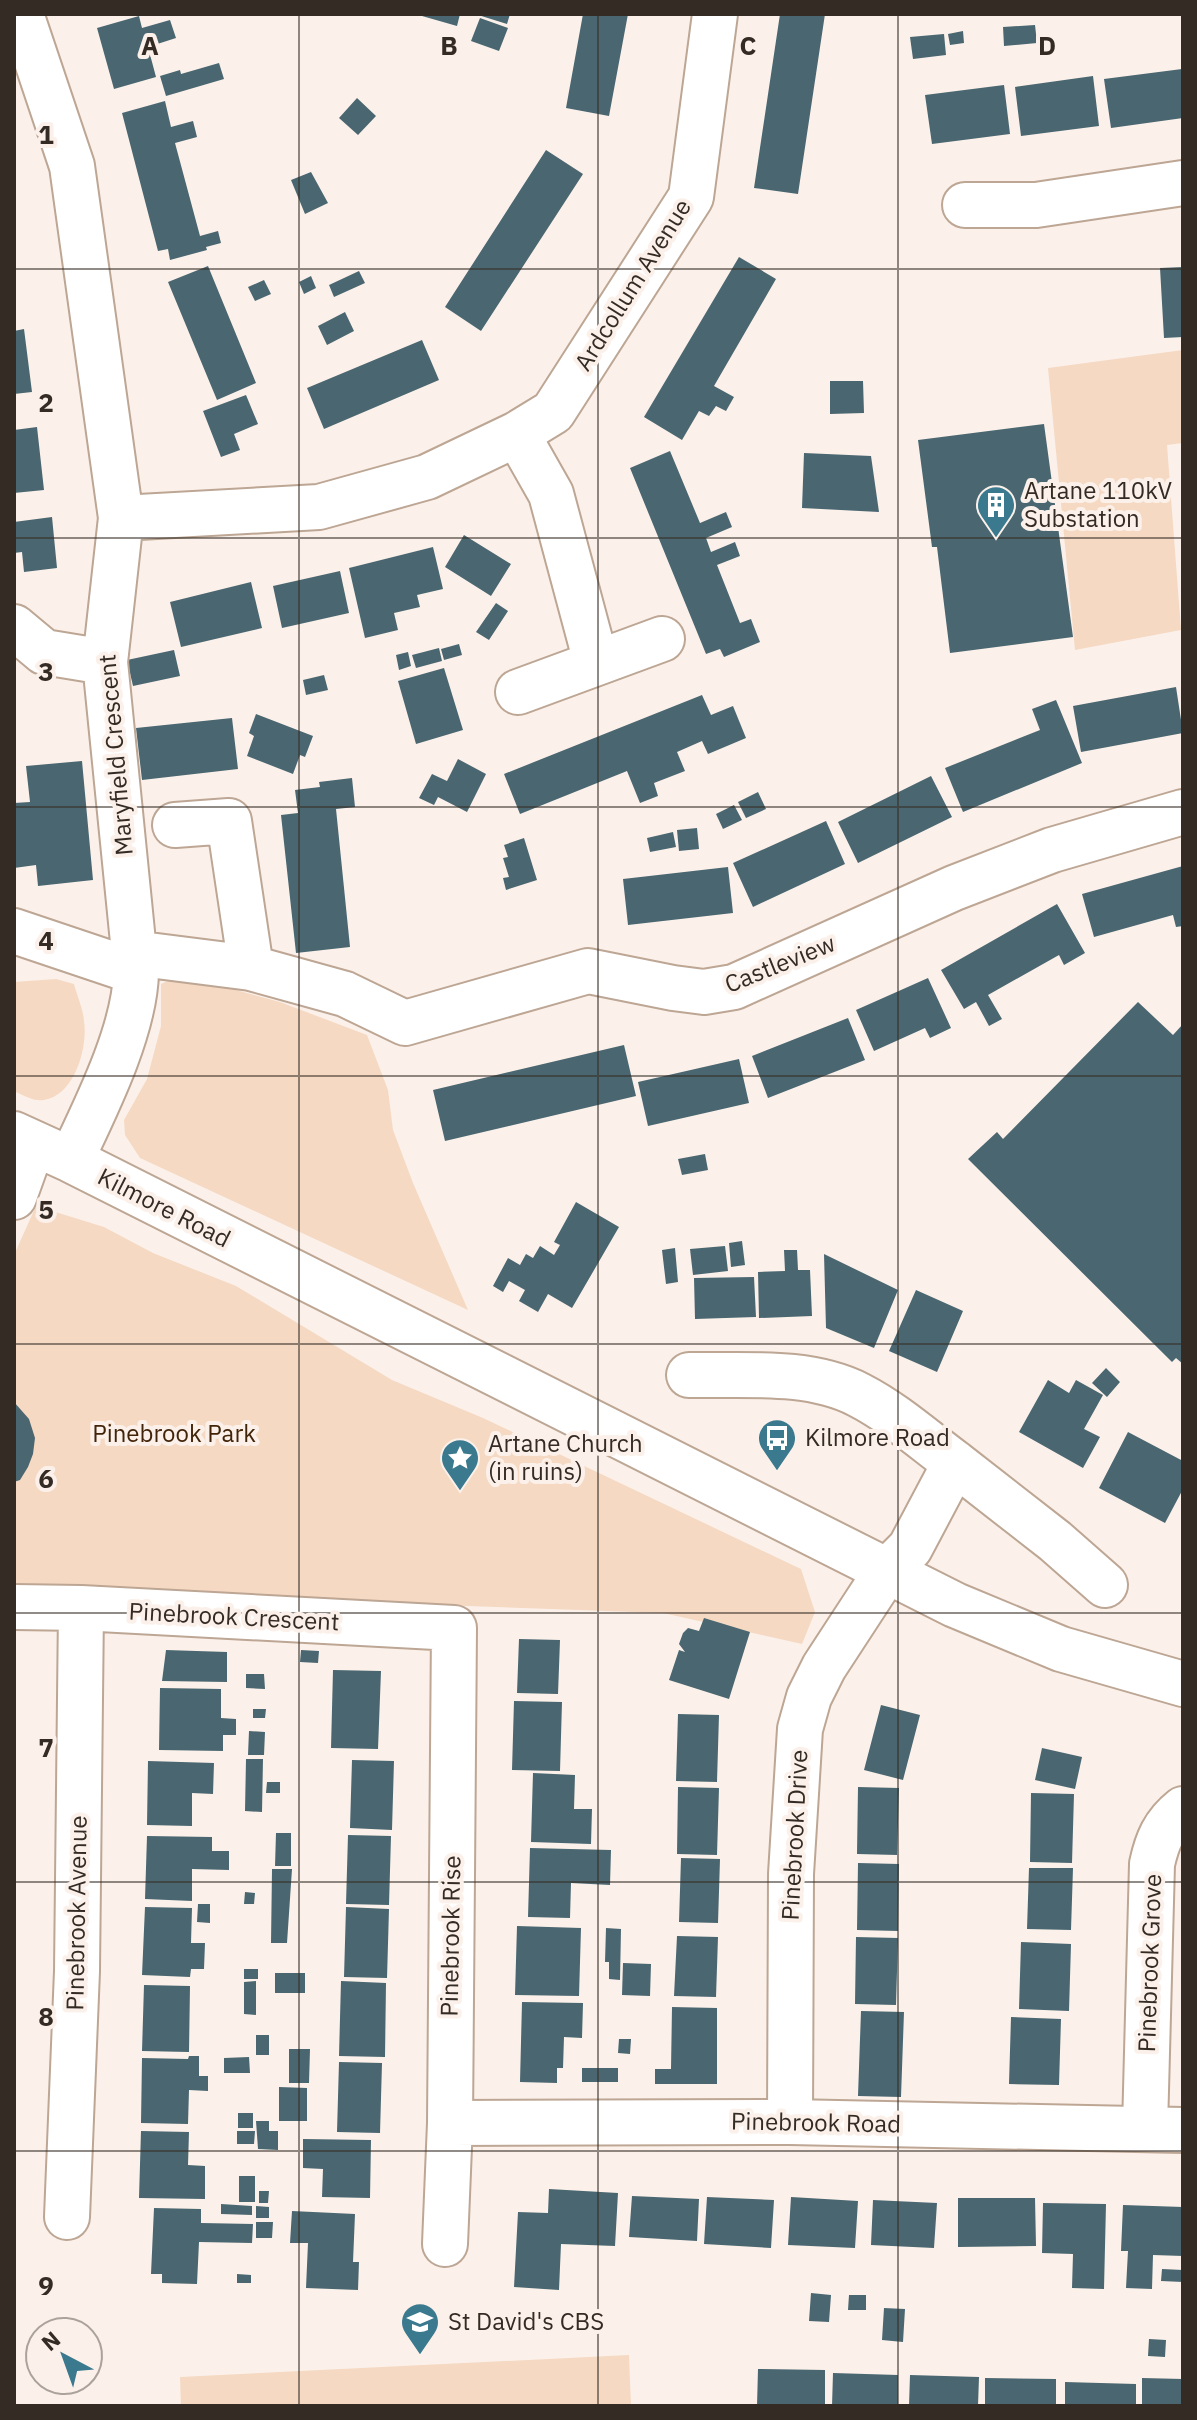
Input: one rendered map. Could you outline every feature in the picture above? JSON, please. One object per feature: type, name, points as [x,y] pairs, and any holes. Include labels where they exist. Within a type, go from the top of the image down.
[{"type":"street","name":"Maryfield Crescent","points":[[14,1197],[39,1146],[94,1112],[136,990],[105,662],[121,518],[72,166],[21,14]]},
{"type":"street","name":"Ardcollum Avenue","points":[[121,518],[319,507],[427,477],[517,434],[553,412],[691,197],[715,14]]},
{"type":"street","points":[[965,205],[1036,205],[1183,183]]},
{"type":"street","points":[[517,434],[551,494],[596,662]]},
{"type":"street","points":[[14,627],[44,652],[105,662]]},
{"type":"street","points":[[518,692],[662,639]]},
{"type":"street","name":"Castleview","points":[[14,931],[135,962],[251,968],[345,994],[405,1023],[588,971],[704,992],[734,987],[954,888],[1052,850],[1183,812]]},
{"type":"street","points":[[175,825],[229,821],[251,968]]},
{"type":"street","name":"Kilmore Road","points":[[39,1146],[955,1605],[1061,1649],[1183,1684]]},
{"type":"street","points":[[689,1375],[790,1377],[824,1383],[857,1394],[955,1463],[1055,1541],[1105,1585]]},
{"type":"street","name":"Pinebrook Drive","points":[[790,2122],[791,1874],[800,1729],[809,1697],[824,1667],[886,1572],[910,1548],[955,1463]]},
{"type":"street","name":"Pinebrook Crescent","points":[[14,1607],[454,1628]]},
{"type":"street","name":"Pinebrook Avenue","points":[[67,2217],[77,1965],[81,1608]]},
{"type":"street","name":"Pinebrook Rise","points":[[445,2244],[450,2123],[454,1628]]},
{"type":"street","name":"Pinebrook Grove","points":[[1164,2129],[1152,1864],[1157,1841],[1171,1819],[1183,1809]]},
{"type":"street","name":"Pinebrook Road","points":[[450,2123],[790,2122],[1164,2129]]},
{"type":"green space","points":[[1183,350],[1183,443],[1167,445],[1181,630],[1075,650],[1048,368]]},
{"type":"green space","points":[[181,975],[280,1002],[367,1035],[388,1090],[393,1130],[468,1310],[140,1158],[125,1135],[124,1120],[147,1079],[161,1026],[161,984]]},
{"type":"green space","points":[[56,979],[74,984],[83,1016],[84,1044],[77,1068],[64,1089],[55,1096],[36,1100],[14,1091],[14,982]]},
{"type":"green space","name":"Pinebrook Park","points":[[36,1206],[104,1227],[153,1253],[236,1286],[392,1380],[483,1418],[801,1569],[815,1612],[802,1644],[663,1613],[14,1590],[14,1255]]},
{"type":"green space","points":[[629,2355],[631,2406],[181,2406],[180,2377]]},
{"type":"building","points":[[415,14],[460,14],[457,26]]},
{"type":"building","points":[[475,14],[510,14],[507,24]]},
{"type":"building","points":[[583,14],[628,14],[609,116],[566,108]]},
{"type":"building","points":[[780,14],[825,14],[798,194],[754,188]]},
{"type":"building","points":[[139,16],[142,28],[170,20],[176,38],[148,47],[156,77],[114,89],[97,28]]},
{"type":"building","points":[[480,18],[508,28],[499,51],[471,41]]},
{"type":"building","points":[[1035,25],[1037,43],[1004,46],[1003,27]]},
{"type":"building","points":[[963,31],[964,43],[950,45],[948,34]]},
{"type":"building","points":[[944,34],[946,55],[913,59],[910,37]]},
{"type":"building","points":[[219,63],[224,79],[166,96],[160,76],[180,70],[181,74]]},
{"type":"building","points":[[1182,69],[1183,118],[1111,128],[1104,79]]},
{"type":"building","points":[[1093,76],[1099,126],[1021,136],[1015,87]]},
{"type":"building","points":[[1004,85],[1010,134],[932,144],[925,95]]},
{"type":"building","points":[[357,98],[376,116],[358,135],[339,118]]},
{"type":"building","points":[[165,101],[171,127],[193,121],[197,137],[175,143],[200,236],[218,231],[221,243],[170,260],[168,249],[158,251],[122,113]]},
{"type":"building","points":[[546,150],[583,174],[481,331],[445,307]]},
{"type":"building","points":[[311,172],[328,203],[305,214],[291,180]]},
{"type":"building","points":[[739,257],[776,279],[714,386],[734,397],[726,411],[716,406],[709,416],[699,411],[682,440],[644,417]]},
{"type":"building","points":[[208,266],[256,383],[217,400],[168,282]]},
{"type":"building","points":[[1183,267],[1183,337],[1164,338],[1160,268]]},
{"type":"building","points":[[359,271],[365,283],[334,297],[329,285]]},
{"type":"building","points":[[311,276],[316,288],[304,294],[299,282]]},
{"type":"building","points":[[264,280],[271,294],[255,301],[248,287]]},
{"type":"building","points":[[345,312],[354,331],[327,345],[318,326]]},
{"type":"building","points":[[24,329],[32,392],[14,394],[14,331]]},
{"type":"building","points":[[422,340],[439,380],[324,429],[307,388]]},
{"type":"building","points":[[830,381],[863,381],[864,413],[830,414]]},
{"type":"building","points":[[246,395],[258,424],[234,434],[240,450],[221,457],[203,411]]},
{"type":"building","name":"Artane 110kV Substation","points":[[1044,424],[1073,637],[950,653],[937,547],[932,547],[918,440]]},
{"type":"building","points":[[37,427],[44,490],[14,493],[14,430]]},
{"type":"building","points":[[670,451],[700,523],[726,512],[732,527],[706,538],[711,552],[735,542],[740,556],[717,565],[740,623],[751,619],[760,642],[724,657],[720,649],[706,654],[630,468]]},
{"type":"building","points":[[804,453],[871,456],[879,512],[802,508]]},
{"type":"building","points":[[52,517],[57,568],[24,572],[22,552],[14,553],[14,522]]},
{"type":"building","points":[[464,535],[511,564],[491,596],[445,567]]},
{"type":"building","points":[[433,547],[443,589],[417,595],[420,607],[394,613],[398,630],[365,638],[349,568]]},
{"type":"building","points":[[340,571],[349,613],[282,628],[273,586]]},
{"type":"building","points":[[251,582],[262,628],[181,647],[170,602]]},
{"type":"building","points":[[496,603],[508,611],[489,640],[476,632]]},
{"type":"building","points":[[459,644],[462,655],[444,660],[441,649]]},
{"type":"building","points":[[439,648],[442,661],[416,668],[412,655]]},
{"type":"building","points":[[174,650],[180,676],[133,686],[127,660]]},
{"type":"building","points":[[408,652],[411,666],[399,670],[396,655]]},
{"type":"building","points":[[444,668],[463,730],[416,744],[398,681]]},
{"type":"building","points":[[324,675],[328,690],[306,695],[303,680]]},
{"type":"building","points":[[1176,687],[1183,733],[1081,752],[1073,706]]},
{"type":"building","points":[[702,695],[711,715],[733,706],[746,738],[708,754],[702,741],[677,752],[685,771],[654,783],[658,796],[640,803],[627,771],[520,814],[504,774]]},
{"type":"building","points":[[1056,700],[1082,763],[963,812],[945,768],[1040,730],[1032,709]]},
{"type":"building","points":[[256,714],[313,736],[305,757],[300,755],[293,774],[247,756],[254,736],[249,733]]},
{"type":"building","points":[[232,718],[238,769],[142,780],[136,728]]},
{"type":"building","points":[[458,759],[486,774],[467,812],[438,797],[434,805],[419,798],[432,774],[447,781]]},
{"type":"building","points":[[82,761],[93,880],[38,886],[36,865],[14,868],[14,803],[30,802],[26,766]]},
{"type":"building","points":[[931,776],[952,817],[858,863],[838,822]]},
{"type":"building","points":[[352,778],[355,807],[336,809],[350,947],[296,953],[281,815],[298,813],[295,790],[320,787],[319,782]]},
{"type":"building","points":[[758,792],[766,809],[746,818],[738,802]]},
{"type":"building","points":[[734,805],[742,820],[723,829],[716,814]]},
{"type":"building","points":[[826,821],[845,864],[753,907],[733,863]]},
{"type":"building","points":[[697,828],[699,849],[679,851],[677,830]]},
{"type":"building","points":[[673,832],[676,847],[650,852],[647,838]]},
{"type":"building","points":[[524,838],[537,880],[506,890],[503,878],[509,877],[503,858],[508,857],[504,845]]},
{"type":"building","points":[[1183,866],[1183,926],[1176,927],[1173,915],[1094,937],[1082,894]]},
{"type":"building","points":[[728,867],[733,913],[628,925],[623,879]]},
{"type":"building","points":[[1057,904],[1085,953],[1064,965],[1059,955],[988,995],[1002,1019],[989,1026],[976,1002],[964,1009],[941,970]]},
{"type":"building","points":[[928,978],[951,1028],[930,1038],[925,1028],[874,1051],[856,1010]]},
{"type":"building","points":[[1138,1002],[1173,1035],[1183,1024],[1183,1364],[1176,1358],[1172,1362],[968,1159],[997,1132],[1003,1139]]},
{"type":"building","points":[[848,1018],[865,1060],[768,1098],[752,1056]]},
{"type":"building","points":[[624,1045],[636,1096],[445,1141],[433,1090]]},
{"type":"building","points":[[739,1059],[749,1103],[648,1126],[638,1082]]},
{"type":"building","points":[[705,1154],[708,1170],[682,1175],[678,1159]]},
{"type":"building","points":[[576,1202],[619,1227],[572,1308],[548,1294],[538,1312],[519,1301],[525,1290],[509,1281],[503,1292],[493,1286],[508,1258],[520,1265],[526,1254],[533,1258],[540,1246],[554,1255],[560,1245],[554,1242]]},
{"type":"building","points":[[742,1241],[745,1265],[731,1267],[729,1243]]},
{"type":"building","points":[[725,1246],[728,1271],[693,1275],[690,1249]]},
{"type":"building","points":[[675,1248],[678,1282],[666,1284],[662,1250]]},
{"type":"building","points":[[784,1250],[797,1250],[798,1270],[810,1270],[812,1316],[759,1318],[758,1272],[785,1271]]},
{"type":"building","points":[[824,1254],[898,1290],[874,1348],[826,1328]]},
{"type":"building","points":[[754,1277],[756,1317],[695,1319],[694,1278]]},
{"type":"building","points":[[916,1290],[963,1311],[937,1372],[889,1351]]},
{"type":"building","points":[[1106,1368],[1120,1382],[1107,1397],[1092,1383]]},
{"type":"building","points":[[1048,1380],[1069,1393],[1076,1380],[1103,1395],[1084,1429],[1100,1437],[1083,1468],[1019,1432]]},
{"type":"building","points":[[14,1402],[29,1419],[35,1438],[28,1467],[20,1480],[14,1482]]},
{"type":"building","points":[[1128,1432],[1183,1461],[1183,1489],[1165,1523],[1099,1488]]},
{"type":"building","points":[[704,1618],[750,1632],[729,1699],[669,1680],[679,1650],[685,1652],[679,1644],[683,1633],[688,1628],[699,1631]]},
{"type":"building","points":[[519,1639],[560,1640],[558,1694],[517,1693]]},
{"type":"building","points":[[166,1650],[227,1652],[227,1682],[162,1681]]},
{"type":"building","points":[[301,1650],[319,1651],[318,1663],[300,1662]]},
{"type":"building","points":[[333,1670],[381,1671],[378,1749],[331,1748]]},
{"type":"building","points":[[246,1674],[264,1674],[265,1689],[246,1688]]},
{"type":"building","points":[[160,1688],[221,1689],[221,1718],[236,1719],[236,1735],[223,1735],[223,1751],[159,1750]]},
{"type":"building","points":[[514,1701],[562,1702],[560,1771],[512,1770]]},
{"type":"building","points":[[881,1705],[920,1715],[903,1780],[864,1770]]},
{"type":"building","points":[[253,1709],[266,1709],[265,1718],[253,1718]]},
{"type":"building","points":[[678,1714],[719,1715],[717,1782],[676,1781]]},
{"type":"building","points":[[249,1731],[265,1732],[264,1755],[248,1755]]},
{"type":"building","points":[[1042,1748],[1082,1757],[1075,1789],[1035,1780]]},
{"type":"building","points":[[246,1759],[263,1759],[262,1812],[245,1811]]},
{"type":"building","points":[[352,1760],[394,1761],[392,1830],[350,1828]]},
{"type":"building","points":[[148,1761],[214,1763],[213,1794],[192,1793],[192,1826],[147,1825]]},
{"type":"building","points":[[533,1773],[575,1775],[574,1809],[592,1809],[591,1844],[531,1842]]},
{"type":"building","points":[[267,1782],[280,1782],[280,1793],[266,1793]]},
{"type":"building","points":[[678,1787],[719,1788],[717,1855],[677,1854]]},
{"type":"building","points":[[858,1787],[899,1788],[897,1855],[857,1854]]},
{"type":"building","points":[[1031,1793],[1074,1794],[1072,1863],[1030,1862]]},
{"type":"building","points":[[276,1833],[291,1833],[291,1866],[275,1866]]},
{"type":"building","points":[[348,1835],[391,1836],[389,1905],[346,1904]]},
{"type":"building","points":[[147,1836],[212,1837],[212,1851],[229,1851],[229,1870],[192,1869],[192,1901],[145,1899]]},
{"type":"building","points":[[530,1848],[611,1850],[610,1885],[571,1883],[570,1918],[528,1917]]},
{"type":"building","points":[[681,1858],[720,1859],[718,1923],[679,1922]]},
{"type":"building","points":[[858,1863],[899,1864],[898,1931],[857,1930]]},
{"type":"building","points":[[1029,1868],[1073,1868],[1071,1930],[1027,1929]]},
{"type":"building","points":[[272,1869],[292,1869],[287,1943],[271,1943]]},
{"type":"building","points":[[245,1892],[255,1893],[254,1904],[244,1904]]},
{"type":"building","points":[[198,1904],[210,1904],[210,1923],[197,1922]]},
{"type":"building","points":[[145,1907],[192,1908],[191,1943],[205,1943],[204,1969],[191,1969],[190,1977],[142,1975]]},
{"type":"building","points":[[346,1907],[389,1909],[387,1978],[344,1977]]},
{"type":"building","points":[[517,1926],[581,1928],[579,1996],[515,1995]]},
{"type":"building","points":[[606,1928],[621,1929],[620,1980],[609,1979],[609,1962],[605,1962]]},
{"type":"building","points":[[677,1936],[718,1937],[716,1997],[674,1996]]},
{"type":"building","points":[[856,1937],[898,1938],[896,2005],[855,2004]]},
{"type":"building","points":[[1021,1942],[1071,1944],[1069,2011],[1019,2009]]},
{"type":"building","points":[[623,1963],[651,1964],[650,1996],[622,1995]]},
{"type":"building","points":[[244,1969],[258,1969],[258,1979],[244,1979]]},
{"type":"building","points":[[275,1973],[305,1973],[305,1993],[275,1993]]},
{"type":"building","points":[[256,1981],[256,2015],[244,2014],[244,1982]]},
{"type":"building","points":[[341,1981],[386,1983],[385,2057],[339,2056]]},
{"type":"building","points":[[144,1985],[190,1986],[189,2052],[142,2051]]},
{"type":"building","points":[[522,2002],[583,2003],[582,2038],[564,2037],[563,2068],[557,2068],[557,2083],[520,2082]]},
{"type":"building","points":[[672,2007],[717,2008],[717,2084],[655,2084],[655,2069],[671,2069]]},
{"type":"building","points":[[861,2011],[904,2012],[901,2097],[858,2096]]},
{"type":"building","points":[[1011,2017],[1061,2019],[1059,2085],[1009,2084]]},
{"type":"building","points":[[256,2035],[269,2035],[269,2055],[256,2055]]},
{"type":"building","points":[[619,2039],[631,2039],[630,2054],[618,2053]]},
{"type":"building","points":[[289,2049],[310,2049],[309,2083],[289,2083]]},
{"type":"building","points":[[189,2056],[199,2056],[199,2076],[208,2076],[208,2091],[189,2090],[188,2124],[141,2123],[142,2058],[188,2059]]},
{"type":"building","points":[[249,2057],[250,2073],[224,2073],[224,2058]]},
{"type":"building","points":[[339,2062],[382,2063],[380,2133],[337,2132]]},
{"type":"building","points":[[582,2068],[618,2068],[618,2082],[582,2082]]},
{"type":"building","points":[[279,2087],[307,2088],[307,2121],[279,2121]]},
{"type":"building","points":[[238,2113],[253,2113],[253,2128],[238,2128]]},
{"type":"building","points":[[256,2121],[269,2121],[269,2131],[278,2131],[278,2150],[258,2149]]},
{"type":"building","points":[[141,2131],[189,2132],[188,2165],[205,2166],[205,2199],[139,2198]]},
{"type":"building","points":[[237,2131],[255,2131],[254,2144],[237,2144]]},
{"type":"building","points":[[303,2139],[371,2140],[370,2198],[322,2197],[323,2169],[303,2168]]},
{"type":"building","points":[[239,2176],[255,2176],[255,2202],[239,2202]]},
{"type":"building","points":[[549,2189],[618,2193],[615,2246],[561,2244],[559,2290],[514,2287],[518,2212],[548,2213]]},
{"type":"building","points":[[259,2191],[269,2191],[268,2203],[259,2203]]},
{"type":"building","points":[[632,2196],[699,2199],[697,2241],[629,2237]]},
{"type":"building","points":[[707,2197],[774,2200],[771,2248],[704,2244]]},
{"type":"building","points":[[791,2197],[858,2201],[855,2248],[788,2245]]},
{"type":"building","points":[[958,2198],[1035,2198],[1036,2246],[958,2247]]},
{"type":"building","points":[[873,2200],[937,2203],[934,2248],[871,2245]]},
{"type":"building","points":[[1043,2203],[1106,2204],[1104,2289],[1072,2288],[1073,2254],[1042,2253]]},
{"type":"building","points":[[221,2204],[252,2206],[252,2215],[221,2214]]},
{"type":"building","points":[[1123,2205],[1183,2207],[1183,2256],[1153,2255],[1152,2289],[1126,2288],[1128,2251],[1121,2251]]},
{"type":"building","points":[[256,2206],[269,2207],[269,2218],[256,2218]]},
{"type":"building","points":[[154,2208],[201,2209],[201,2223],[253,2224],[252,2243],[199,2242],[197,2284],[162,2283],[162,2274],[151,2274]]},
{"type":"building","points":[[292,2211],[355,2214],[353,2262],[359,2262],[358,2290],[306,2288],[308,2243],[290,2243]]},
{"type":"building","points":[[256,2222],[273,2222],[272,2238],[256,2238]]},
{"type":"building","points":[[1162,2269],[1183,2270],[1183,2282],[1161,2281]]},
{"type":"building","points":[[237,2274],[251,2275],[251,2283],[237,2283]]},
{"type":"building","points":[[811,2293],[831,2295],[829,2322],[809,2321]]},
{"type":"building","points":[[849,2295],[866,2295],[866,2310],[848,2310]]},
{"type":"building","points":[[884,2308],[905,2309],[903,2342],[882,2340]]},
{"type":"building","points":[[1149,2339],[1166,2340],[1165,2357],[1148,2356]]},
{"type":"building","points":[[758,2369],[825,2370],[825,2406],[757,2406]]},
{"type":"building","points":[[833,2373],[898,2375],[898,2406],[832,2406]]},
{"type":"building","points":[[910,2375],[979,2377],[978,2406],[909,2406]]},
{"type":"building","points":[[985,2378],[1056,2379],[1056,2406],[985,2406]]},
{"type":"building","points":[[1142,2378],[1183,2379],[1183,2406],[1142,2406]]},
{"type":"building","points":[[1065,2382],[1136,2384],[1136,2406],[1065,2406]]},
{"type":"place","name":"Artane 110kV Substation","points":[[996,539]]},
{"type":"place","name":"Kilmore Road","points":[[777,1472]]},
{"type":"place","name":"Artane Church (in ruins)","points":[[460,1492]]},
{"type":"place","name":"St David's CBS","points":[[420,2356]]}]
